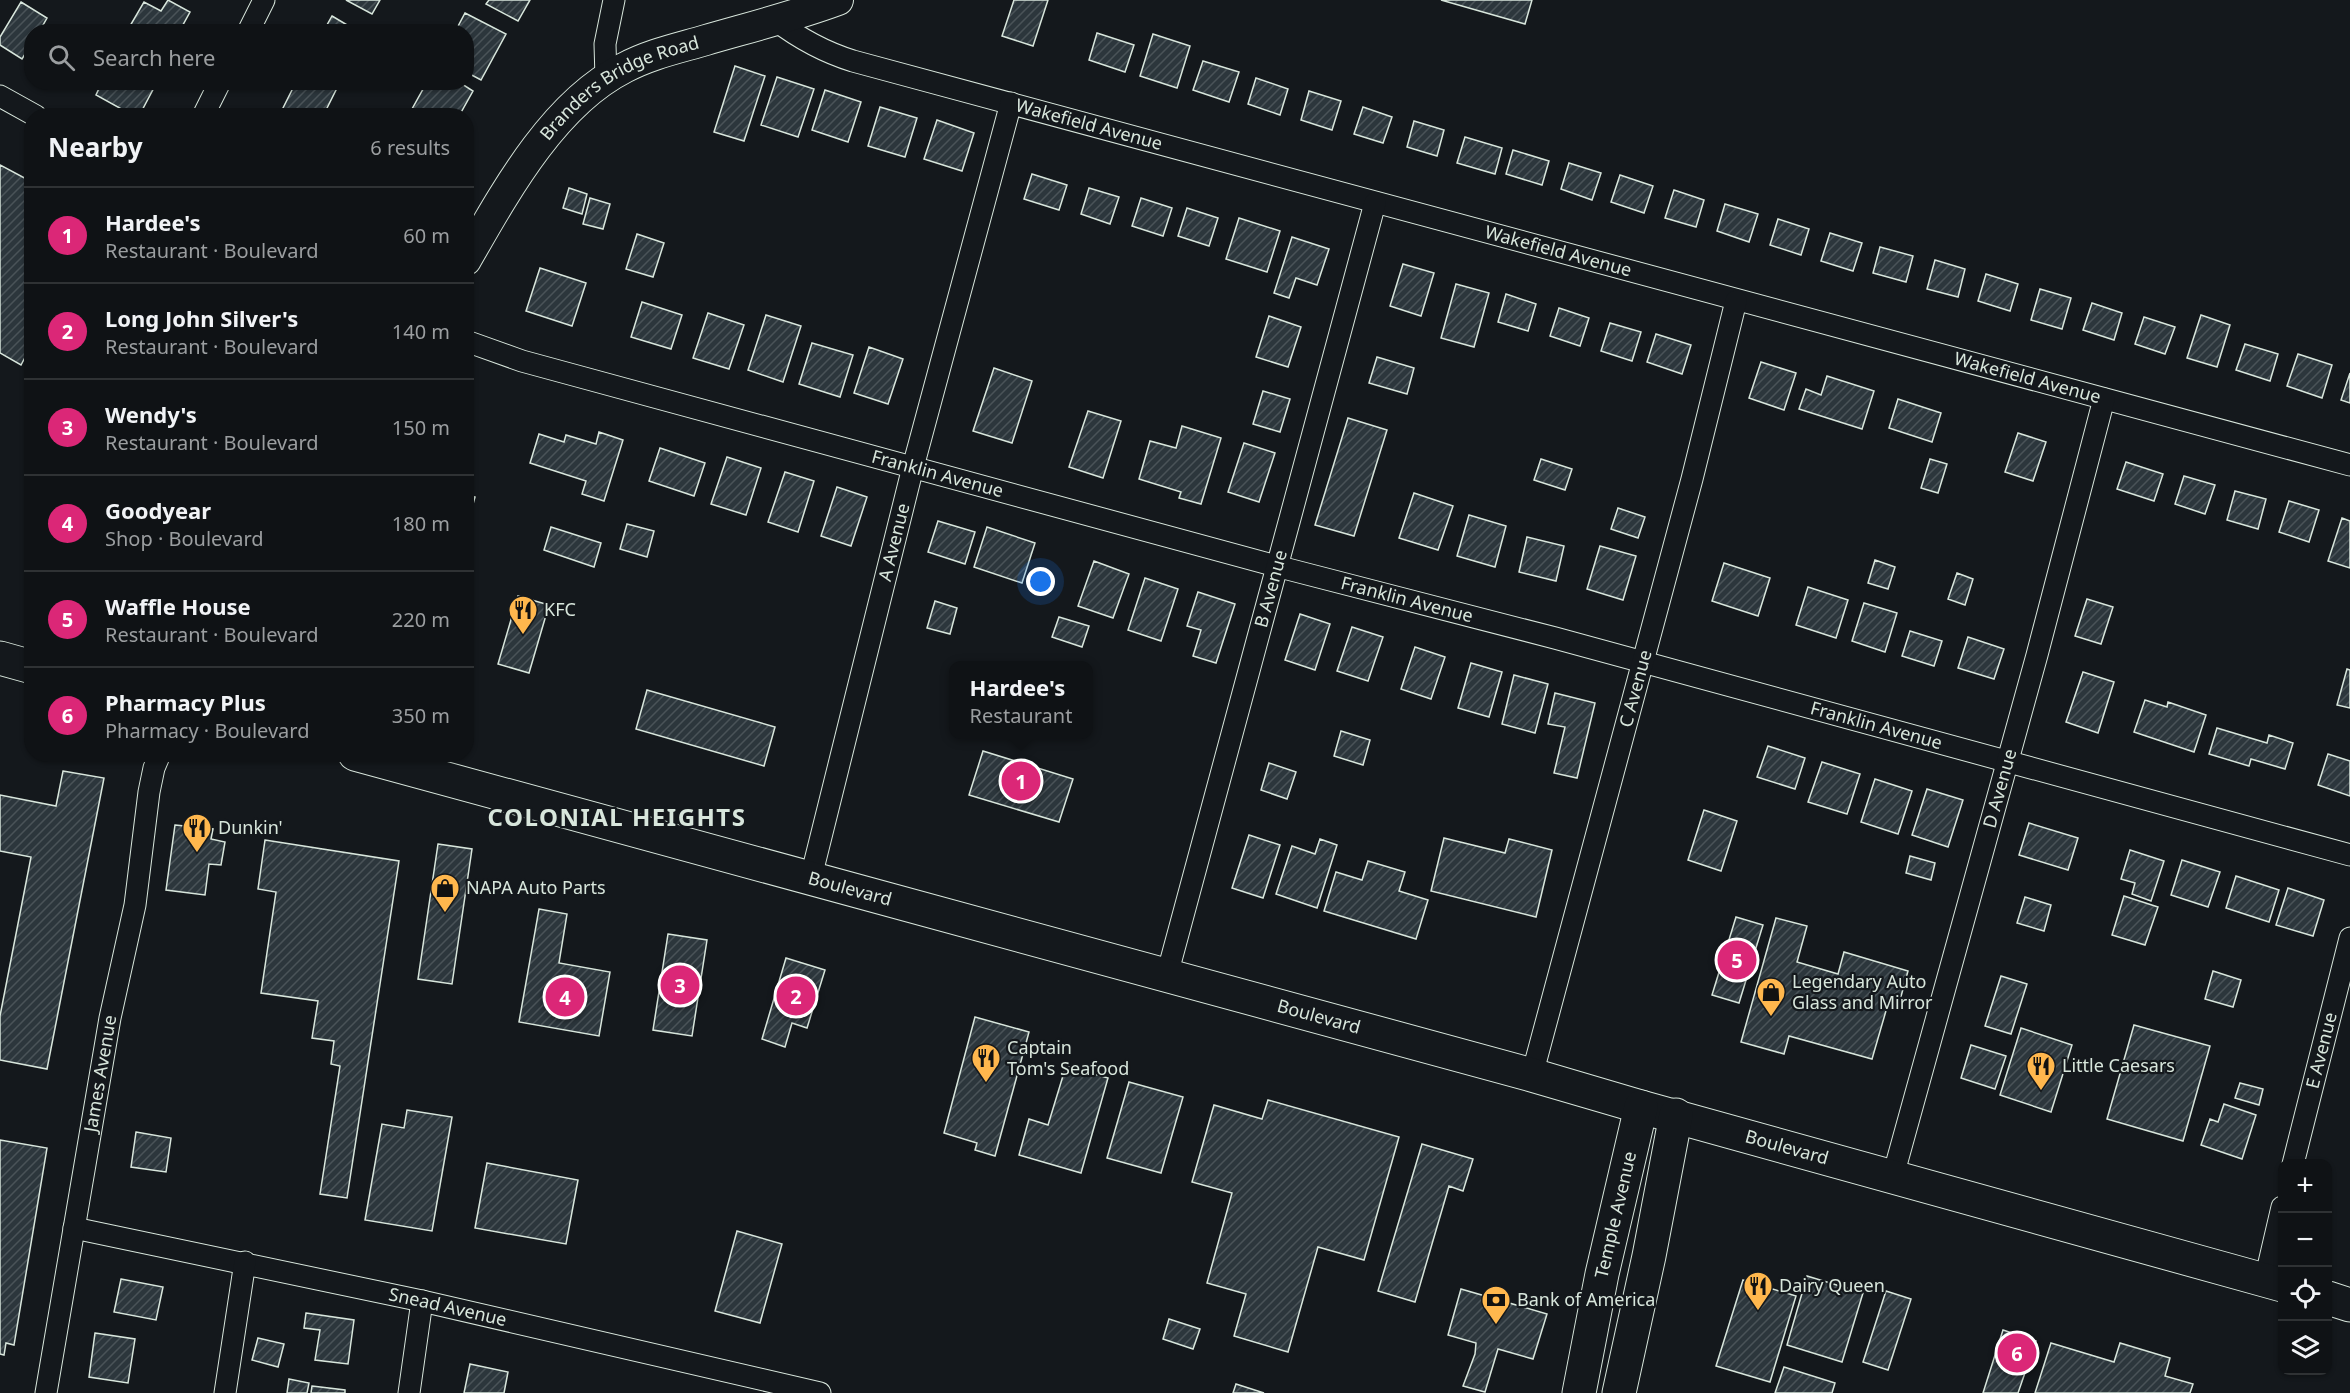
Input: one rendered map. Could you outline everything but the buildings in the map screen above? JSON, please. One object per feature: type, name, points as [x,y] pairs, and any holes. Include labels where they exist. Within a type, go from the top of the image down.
[{"type":"main road","points":[[0,658],[24,665]]},
{"type":"main road","name":"Boulevard","points":[[385,762],[1532,1075],[2274,1283]]},
{"type":"main road","name":"Temple Avenue","points":[[1579,1393],[1604,1265],[1641,1107]]},
{"type":"main road","name":"Temple Avenue","points":[[1619,1393],[1649,1256],[1676,1115]]},
{"type":"main road","points":[[2332,1299],[2350,1305]]},
{"type":"street","points":[[252,24],[264,0]]},
{"type":"street","points":[[606,79],[605,44],[614,0]]},
{"type":"street","name":"Branders Bridge Road","points":[[474,247],[526,164],[549,132],[573,105],[606,79],[624,68],[657,54],[838,0]]},
{"type":"street","name":"Wakefield Avenue","points":[[775,20],[797,37],[827,53],[1736,301],[2350,465]]},
{"type":"street","points":[[206,108],[216,90]]},
{"type":"street","points":[[0,96],[24,109]]},
{"type":"street","name":"A Avenue","points":[[811,877],[913,467],[1011,104]]},
{"type":"street","name":"B Avenue","points":[[1167,975],[1375,203]]},
{"type":"street","name":"C Avenue","points":[[1532,1075],[1643,663],[1736,301]]},
{"type":"street","name":"Franklin Avenue","points":[[474,344],[522,361],[2350,855]]},
{"type":"street","name":"D Avenue","points":[[1893,1176],[2104,399]]},
{"type":"street","name":"James Avenue","points":[[46,1393],[110,1018],[135,904],[149,792],[157,762]]},
{"type":"street","name":"E Avenue","points":[[2294,1159],[2350,938]]},
{"type":"street","points":[[2274,1283],[2282,1213]]},
{"type":"street","name":"Snead Avenue","points":[[74,1228],[245,1262],[422,1301],[791,1390],[820,1393]]},
{"type":"street","points":[[225,1393],[245,1262]]},
{"type":"street","points":[[409,1393],[422,1301]]},
{"type":"place","name":"KFC","points":[[523,636]]},
{"type":"place","name":"Hardee's","points":[[1021,781]]},
{"type":"place","name":"Dunkin'","points":[[197,854]]},
{"type":"place","name":"NAPA Auto Parts","points":[[445,914]]},
{"type":"place","name":"Waffle House","points":[[1737,960]]},
{"type":"place","name":"Wendy's","points":[[680,985]]},
{"type":"place","name":"Long John Silver's","points":[[796,996]]},
{"type":"place","name":"Goodyear","points":[[565,997]]},
{"type":"place","name":"Legendary Auto Glass and Mirror","points":[[1771,1018]]},
{"type":"place","name":"Captain Tom's Seafood","points":[[986,1084]]},
{"type":"place","name":"Little Caesars","points":[[2041,1092]]},
{"type":"place","name":"Dairy Queen","points":[[1758,1312]]},
{"type":"place","name":"Bank of America","points":[[1496,1326]]},
{"type":"place","name":"Pharmacy Plus","points":[[2017,1353]]},
{"type":"district","name":"COLONIAL HEIGHTS","points":[[617,818]]}]
